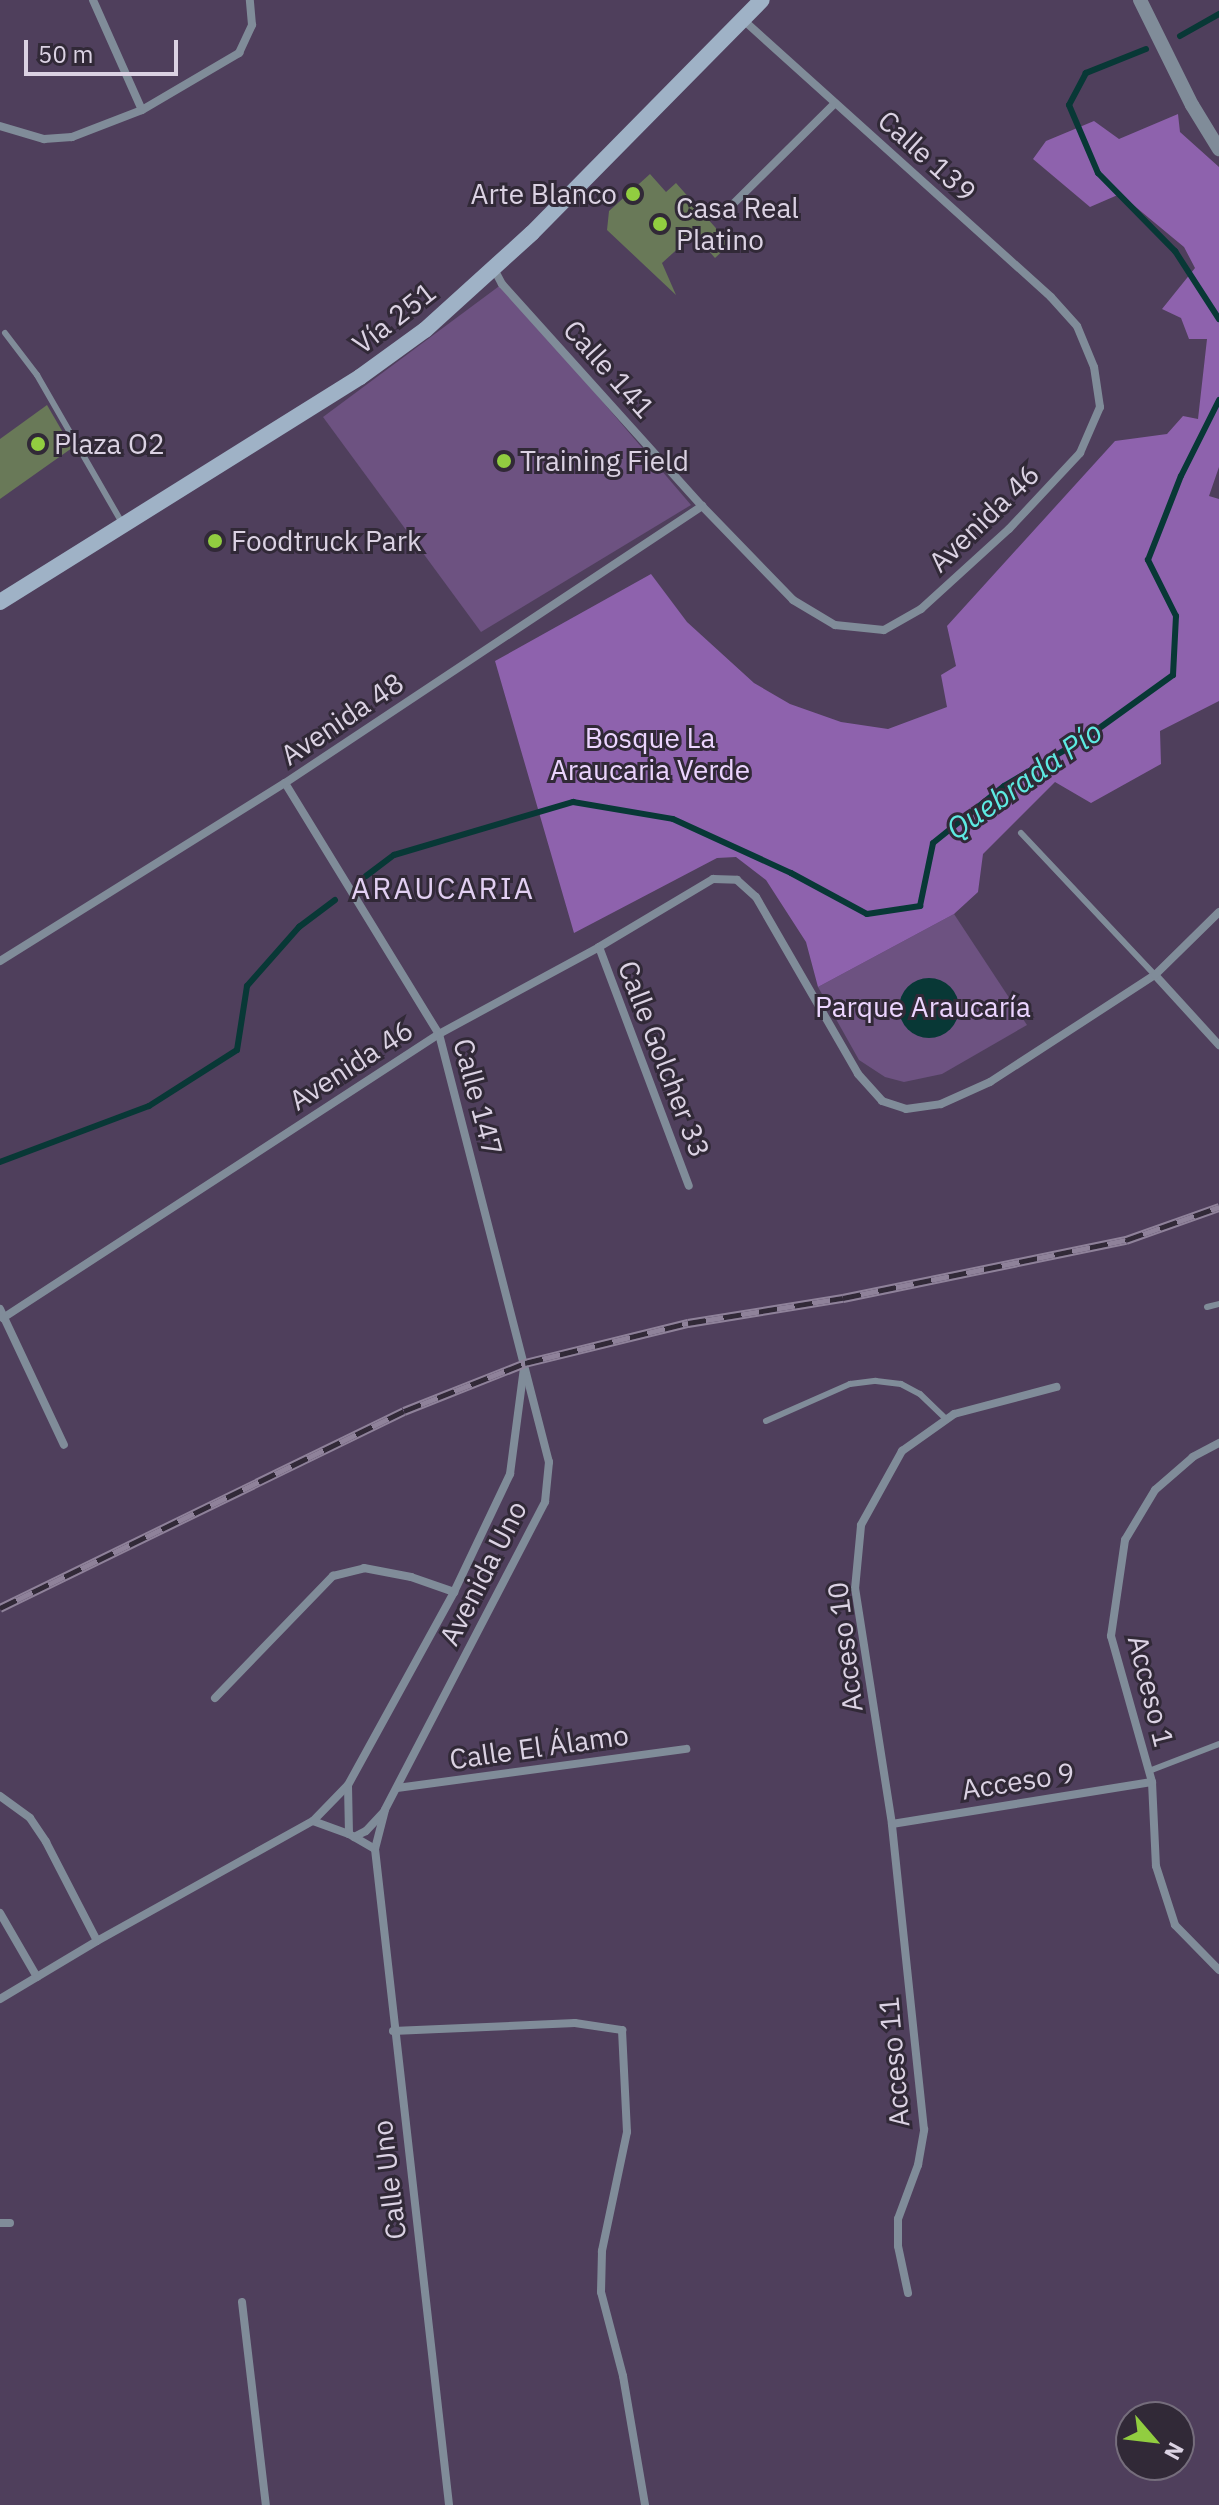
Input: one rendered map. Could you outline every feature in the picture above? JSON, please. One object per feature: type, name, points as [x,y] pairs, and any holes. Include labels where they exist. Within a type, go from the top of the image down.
[{"type":"main road","name":"Vía 251","points":[[0,602],[360,377],[425,330],[494,269],[762,0]]},
{"type":"street","points":[[93,0],[142,110]]},
{"type":"street","points":[[0,126],[44,139],[72,137],[142,110],[239,53],[252,25],[250,0]]},
{"type":"street","points":[[1140,0],[1192,105],[1219,149]]},
{"type":"street","name":"Calle 139","points":[[744,21],[1051,297],[1077,326]]},
{"type":"street","points":[[722,215],[835,103]]},
{"type":"street","name":"Calle 141","points":[[494,269],[502,284],[702,506],[793,600]]},
{"type":"street","name":"Avenida 46","points":[[793,600],[835,625],[884,630],[921,609],[1009,529],[1080,453],[1100,407],[1094,367],[1077,326]]},
{"type":"street","name":"Avenida 48","points":[[0,961],[285,783],[702,506]]},
{"type":"street","name":"Calle 147","points":[[285,783],[439,1034],[525,1363]]},
{"type":"street","name":"Avenida 46","points":[[1,1316],[439,1034],[599,947],[713,879],[737,880],[756,897],[858,1074],[882,1101],[906,1109],[941,1104],[990,1082],[1155,975]]},
{"type":"street","points":[[1219,912],[1155,975],[1219,1045]]},
{"type":"street","name":"Calle Golcher 33","points":[[599,947],[689,1186]]},
{"type":"street","points":[[1,1316],[64,1445]]},
{"type":"street","name":"Avenida Uno","points":[[0,1999],[97,1941],[313,1821],[348,1785],[454,1592],[510,1474],[525,1363]]},
{"type":"street","name":"Avenida Uno","points":[[375,1849],[385,1810],[545,1502],[549,1462],[525,1363]]},
{"type":"street","name":"Acceso 10","points":[[892,1824],[855,1589],[861,1525],[902,1451],[954,1414],[1056,1387]]},
{"type":"street","name":"Acceso 1","points":[[1219,1443],[1193,1457],[1155,1490],[1125,1540],[1111,1636],[1152,1782],[1156,1866],[1175,1925],[1219,1970]]},
{"type":"street","points":[[215,1698],[333,1576],[364,1568],[411,1577],[454,1592]]},
{"type":"street","name":"Calle El Álamo","points":[[397,1788],[686,1749]]},
{"type":"street","name":"Acceso 9","points":[[892,1824],[1152,1782]]},
{"type":"street","points":[[348,1785],[352,1836]]},
{"type":"street","points":[[0,1796],[30,1818],[46,1842],[97,1941]]},
{"type":"street","points":[[352,1836],[366,1831],[385,1810]]},
{"type":"street","points":[[313,1821],[375,1849]]},
{"type":"street","name":"Acceso 11","points":[[892,1824],[924,2130],[918,2165],[898,2219],[898,2246],[908,2293]]},
{"type":"street","name":"Calle Uno","points":[[375,1849],[393,2031],[449,2505]]},
{"type":"street","points":[[0,1913],[37,1977]]},
{"type":"street","points":[[393,2031],[575,2023],[622,2030],[627,2132],[602,2251],[601,2292],[623,2376],[645,2505]]},
{"type":"street","points":[[242,2302],[266,2505]]},
{"type":"lane","points":[[5,333],[37,375],[122,523]]},
{"type":"lane","points":[[1021,833],[1155,975]]},
{"type":"lane","points":[[1207,1307],[1219,1304]]},
{"type":"lane","points":[[766,1421],[850,1384],[876,1381],[901,1384],[920,1394],[947,1420]]},
{"type":"lane","points":[[1149,1771],[1219,1744]]},
{"type":"green space","name":"Bosque La Araucaria Verde","points":[[1178,114],[1180,132],[1219,167],[1219,467],[1209,496],[1219,499],[1219,701],[1160,731],[1161,764],[1091,803],[1055,782],[983,854],[978,892],[954,914],[818,987],[806,942],[766,880],[736,857],[717,858],[574,933],[495,661],[651,574],[687,622],[754,683],[790,704],[841,722],[888,729],[947,707],[941,675],[956,666],[947,626],[1115,441],[1167,434],[1183,416],[1198,419],[1207,339],[1189,339],[1181,318],[1162,309],[1195,268],[1184,247],[1120,194],[1090,207],[1033,159],[1046,141],[1094,121],[1119,139]]},
{"type":"green space","name":"Training Field","points":[[502,284],[691,505],[481,632],[323,417]]},
{"type":"green space","name":"Parque Araucaría","points":[[954,914],[1027,1025],[942,1074],[904,1082],[885,1077],[859,1060],[818,987]]},
{"type":"shaded area","points":[[929,978],[940,980],[950,987],[957,997],[957,1019],[950,1029],[940,1036],[929,1038],[918,1036],[908,1029],[901,1019],[899,1008],[901,997],[908,987],[918,980]]},
{"type":"building","name":"Casa Real Platino","points":[[650,174],[666,192],[676,183],[730,244],[715,258],[694,234],[662,263],[676,295],[607,230],[609,211]]},
{"type":"building","name":"Plaza O2","points":[[47,405],[72,448],[0,499],[0,439]]},
{"type":"waterway","name":"Quebrada Pío","points":[[1180,36],[1219,14]]},
{"type":"waterway","name":"Quebrada Pío","points":[[1146,49],[1086,73],[1069,105],[1098,173],[1175,251],[1219,319]]},
{"type":"waterway","name":"Quebrada Pío","points":[[366,876],[394,855],[573,802],[673,819],[791,873],[867,914],[920,906],[933,843],[1004,786],[1087,737],[1173,675],[1176,616],[1148,560],[1181,476],[1219,400]]},
{"type":"waterway","name":"Quebrada Pío","points":[[0,1162],[149,1106],[237,1050],[247,986],[299,927],[335,900]]},
{"type":"railway","points":[[0,1608],[404,1411],[525,1363],[688,1323],[843,1298],[1126,1240],[1219,1207]]},
{"type":"place","name":"Arte Blanco","points":[[633,194]]},
{"type":"place","name":"Casa Real Platino","points":[[660,224]]},
{"type":"place","name":"Plaza O2","points":[[38,444]]},
{"type":"place","name":"Training Field","points":[[504,461]]},
{"type":"place","name":"Foodtruck Park","points":[[215,541]]},
{"type":"district","name":"ARAUCARIA","points":[[443,888]]}]
